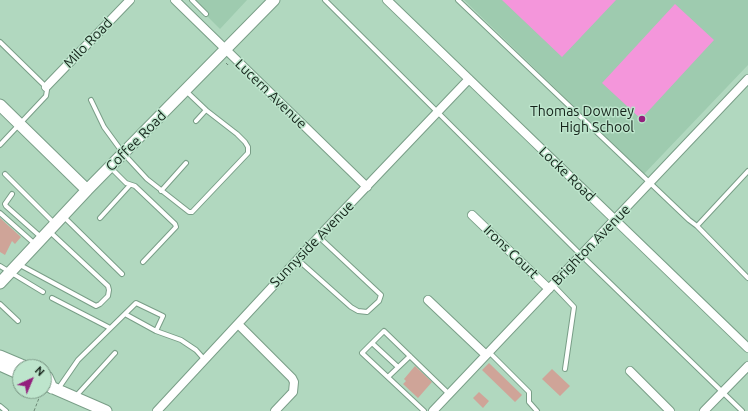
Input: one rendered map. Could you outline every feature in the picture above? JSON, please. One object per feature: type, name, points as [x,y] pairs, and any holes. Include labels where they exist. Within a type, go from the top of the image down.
[{"type":"main road","name":"Coffee Road","points":[[0,283],[110,166],[274,0]]},
{"type":"main road","points":[[0,105],[87,190]]},
{"type":"main road","points":[[0,356],[12,361]]},
{"type":"main road","points":[[0,365],[12,370]]},
{"type":"main road","points":[[52,389],[106,411]]},
{"type":"street","name":"Milo Road","points":[[46,87],[130,0]]},
{"type":"street","name":"Lucern Avenue","points":[[175,0],[367,187]]},
{"type":"street","name":"Locke Road","points":[[387,0],[748,348]]},
{"type":"street","name":"Sunnyside Avenue","points":[[157,411],[318,236],[367,187],[469,79]]},
{"type":"street","name":"Brighton Avenue","points":[[434,411],[748,79]]},
{"type":"street","name":"Irons Court","points":[[472,215],[551,287]]},
{"type":"street","points":[[428,300],[487,354]]},
{"type":"street","points":[[238,324],[292,378],[294,386],[293,392],[274,411]]},
{"type":"street","points":[[704,411],[748,366]]},
{"type":"street","points":[[630,371],[670,411]]},
{"type":"lane","points":[[192,0],[206,14]]},
{"type":"lane","points":[[325,0],[581,255],[742,411]]},
{"type":"lane","points":[[458,0],[697,226],[748,278]]},
{"type":"lane","points":[[192,16],[200,8]]},
{"type":"lane","points":[[0,42],[46,87],[46,96],[0,145]]},
{"type":"lane","points":[[92,100],[104,127],[123,153],[161,191],[189,212],[192,212],[248,152],[248,148],[245,142],[237,134],[206,110],[185,91]]},
{"type":"lane","points":[[196,121],[206,110]]},
{"type":"lane","points":[[161,191],[186,163]]},
{"type":"lane","points":[[110,166],[130,185],[135,186],[175,224],[176,228],[143,262]]},
{"type":"lane","points":[[697,226],[748,171]]},
{"type":"lane","points":[[5,174],[49,231],[108,286],[108,296],[96,306],[18,264]]},
{"type":"lane","points":[[100,218],[130,185]]},
{"type":"lane","points":[[12,194],[5,204],[6,206],[122,274]]},
{"type":"lane","points":[[0,213],[49,231]]},
{"type":"lane","points":[[297,259],[351,307],[358,311],[367,312],[379,301],[381,295],[318,236]]},
{"type":"lane","points":[[0,266],[43,292]]},
{"type":"lane","points":[[551,287],[574,308],[565,369]]},
{"type":"lane","points":[[52,298],[110,328]]},
{"type":"lane","points":[[52,385],[136,303],[163,316],[156,331]]},
{"type":"lane","points":[[0,304],[18,321]]},
{"type":"lane","points":[[126,314],[156,331],[181,340],[196,350],[205,360]]},
{"type":"lane","points":[[424,411],[362,353],[384,331],[449,395]]},
{"type":"lane","points":[[372,343],[398,367]]},
{"type":"lane","points":[[74,397],[115,353]]},
{"type":"lane","points":[[487,354],[529,392],[529,402],[537,411]]},
{"type":"lane","points":[[388,377],[410,356]]},
{"type":"lane","points":[[0,406],[6,411]]},
{"type":"path","points":[[226,63],[228,65],[229,64]]},
{"type":"path","points":[[34,411],[42,399]]},
{"type":"shaded area","points":[[191,0],[247,0],[220,29]]},
{"type":"shaded area","name":"Thomas Downey High School","points":[[464,0],[748,0],[748,65],[644,174]]},
{"type":"shaded area","points":[[502,0],[616,0],[562,57]]},
{"type":"shaded area","points":[[675,4],[714,40],[641,119],[602,83]]},
{"type":"building","points":[[0,218],[21,237],[15,244],[12,241],[5,255],[0,252]]},
{"type":"building","points":[[489,363],[522,395],[515,402],[482,370]]},
{"type":"building","points":[[415,366],[432,382],[418,398],[403,384],[406,381],[404,379]]},
{"type":"building","points":[[552,369],[570,386],[560,396],[542,379]]},
{"type":"building","points":[[479,392],[489,401],[483,408],[473,398]]},
{"type":"place","name":"Thomas Downey High School","points":[[642,119]]}]
